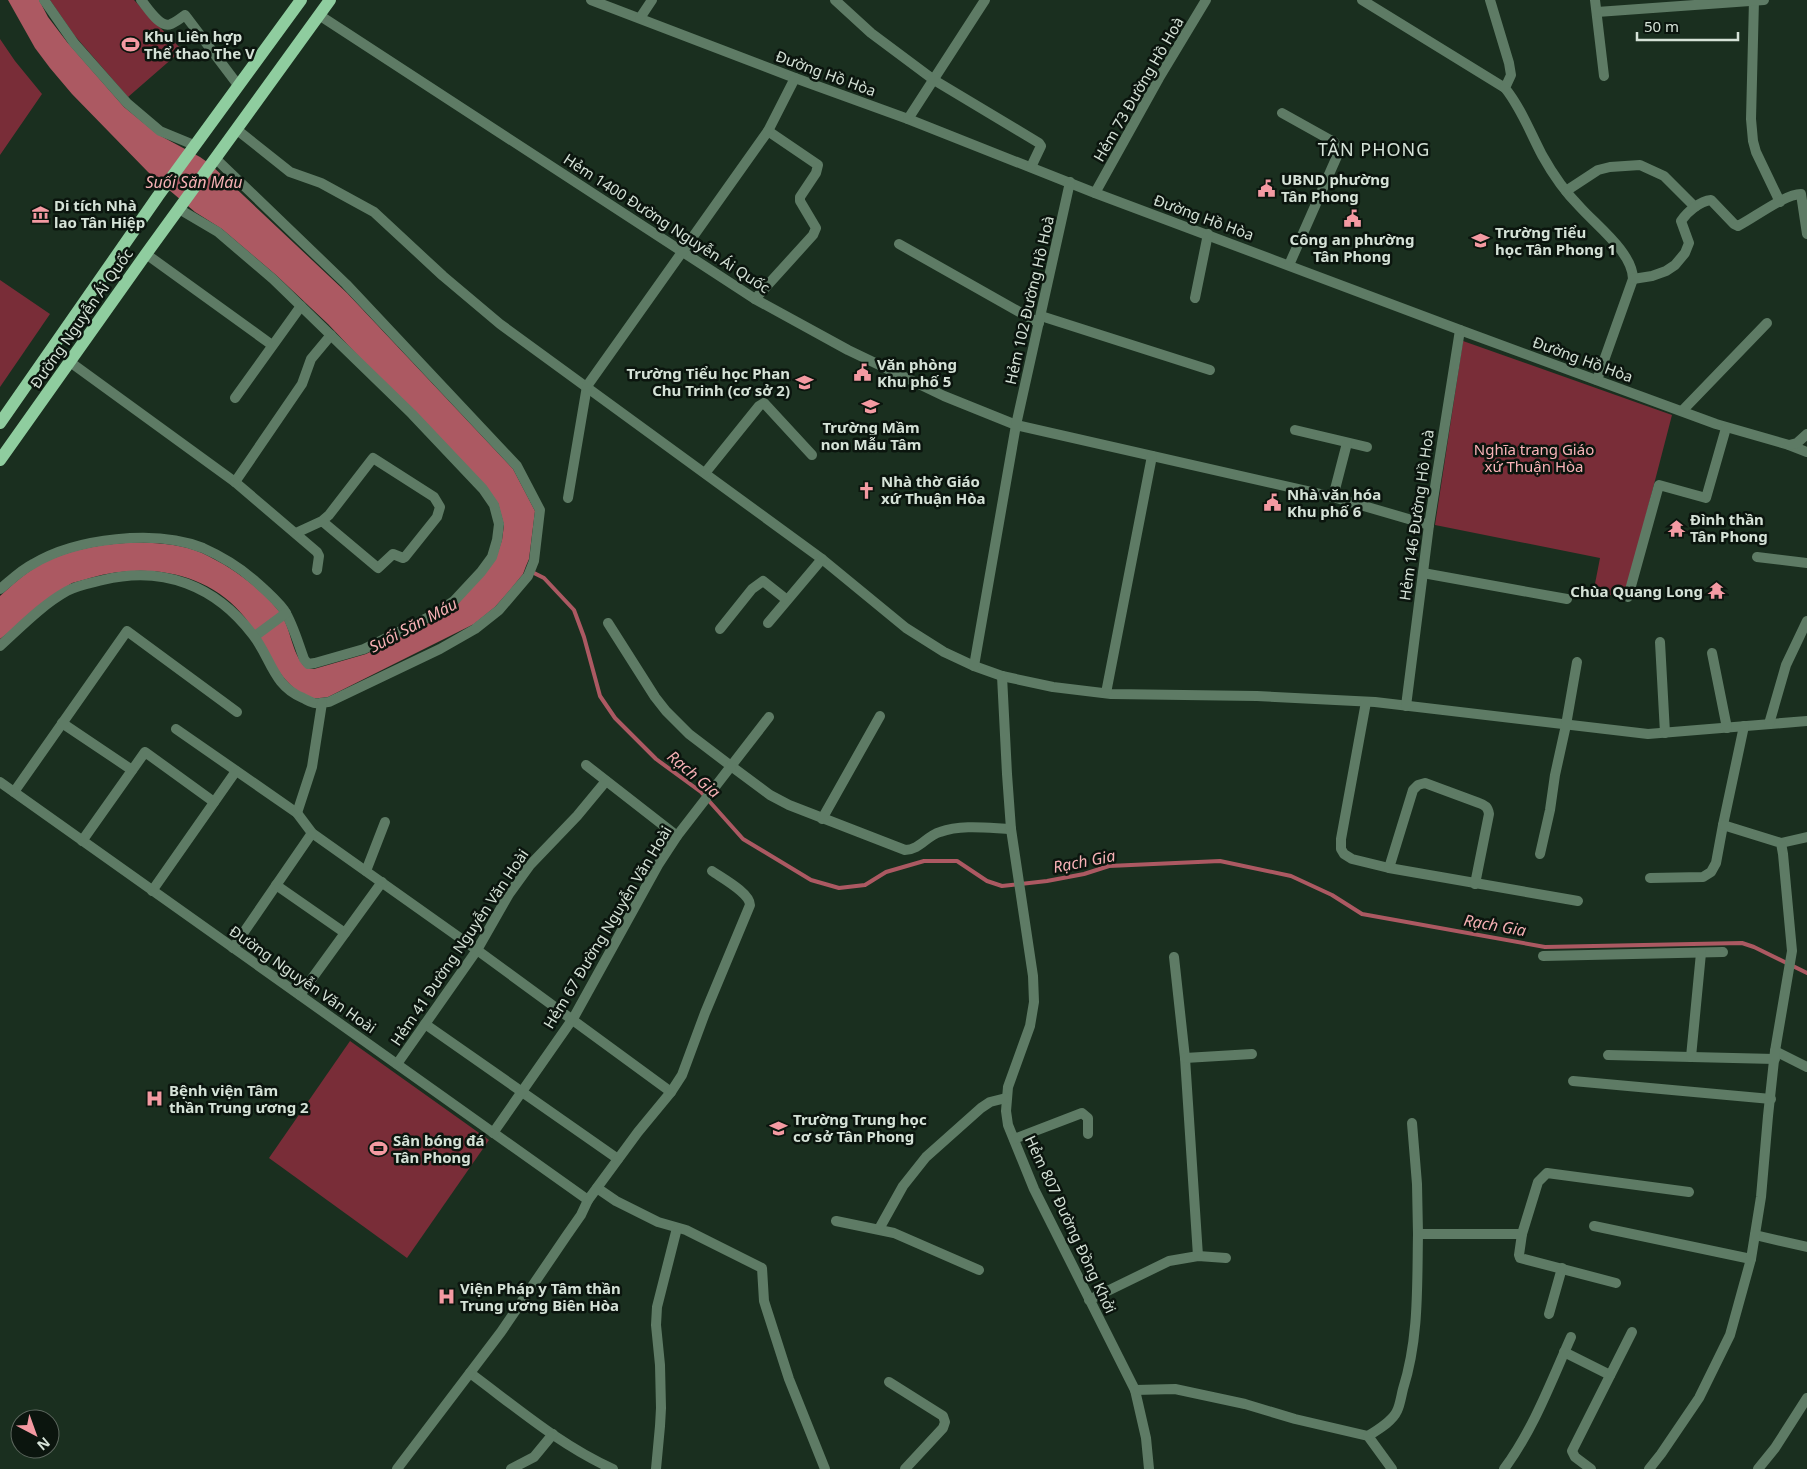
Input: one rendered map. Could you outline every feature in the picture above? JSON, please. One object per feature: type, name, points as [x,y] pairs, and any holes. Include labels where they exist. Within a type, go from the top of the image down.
[{"type":"main road","name":"Đường Nguyễn Ái Quốc","points":[[0,460],[330,0]]},
{"type":"main road","name":"Đường Nguyễn Ái Quốc","points":[[0,423],[194,145],[301,1]]},
{"type":"main road","points":[[301,1],[319,16]]},
{"type":"street","points":[[44,0],[74,43],[127,103],[160,130],[194,145]]},
{"type":"street","points":[[141,0],[161,23],[166,25],[185,15],[238,85]]},
{"type":"street","name":"Đường Hồ Hòa","points":[[592,0],[795,78],[908,118],[1096,193],[1460,330],[1726,428],[1789,445],[1807,452]]},
{"type":"street","points":[[640,18],[652,0]]},
{"type":"street","points":[[908,118],[985,0]]},
{"type":"street","name":"Hẻm 73 Đường Hồ Hoà","points":[[1096,193],[1159,78],[1206,0]]},
{"type":"street","points":[[1362,0],[1505,88],[1515,101],[1543,156],[1566,192],[1630,263],[1633,279],[1597,380]]},
{"type":"street","points":[[1490,0],[1509,63],[1511,75],[1505,88]]},
{"type":"street","points":[[1595,0],[1604,76]]},
{"type":"street","points":[[1754,0],[1753,142],[1780,202]]},
{"type":"street","points":[[1597,12],[1713,2],[1764,0]]},
{"type":"street","points":[[838,1],[870,32],[934,80],[1039,143],[1041,146],[1031,168]]},
{"type":"street","name":"Hẻm 1400 Đường Nguyễn Ái Quốc","points":[[319,16],[755,299],[848,350],[944,396],[1016,425],[1332,497],[1429,525]]},
{"type":"street","points":[[568,498],[587,386],[768,131],[795,78]]},
{"type":"street","points":[[1282,113],[1334,142],[1338,148],[1338,154],[1289,265]]},
{"type":"street","points":[[236,129],[290,172],[321,183],[374,212],[442,276],[500,324],[822,560],[906,628],[944,652],[974,666],[1002,676],[1053,687],[1106,694],[1257,696],[1366,702],[1648,734],[1807,721]]},
{"type":"street","points":[[755,299],[813,235],[816,228],[800,201],[800,197],[816,173],[818,165],[768,131]]},
{"type":"street","points":[[0,646],[40,610],[75,587],[121,575],[142,574],[183,582],[206,591],[224,603],[255,636],[283,686],[296,696],[314,703],[329,702],[440,649],[475,629],[499,610],[528,576],[534,561],[540,510],[517,466],[346,284],[215,158]]},
{"type":"street","points":[[1566,192],[1598,170],[1610,167],[1640,165],[1664,176],[1695,207]]},
{"type":"street","name":"Hẻm 102 Đường Hồ Hoà","points":[[974,666],[1016,425],[1070,182]]},
{"type":"street","points":[[1633,279],[1652,276],[1666,271],[1680,259],[1689,243],[1681,221],[1695,207],[1708,199],[1738,226],[1799,193],[1802,195],[1807,234]]},
{"type":"street","points":[[0,590],[32,564],[55,553],[102,540],[149,538],[182,542],[201,548],[224,559],[264,589],[286,613],[304,659],[308,664],[364,650],[435,614],[454,601],[492,557],[499,524],[494,506],[483,489],[412,414],[301,306],[218,232],[179,209]]},
{"type":"street","points":[[1195,298],[1208,234]]},
{"type":"street","points":[[899,244],[1040,320],[1210,370]]},
{"type":"street","points":[[146,254],[272,345]]},
{"type":"street","points":[[235,398],[301,306]]},
{"type":"street","points":[[1682,411],[1767,323]]},
{"type":"street","name":"Hẻm 146 Đường Hồ Hoà","points":[[1406,706],[1422,573],[1460,330]]},
{"type":"street","points":[[235,482],[302,384],[311,359],[331,335]]},
{"type":"street","points":[[70,362],[235,482],[296,533],[318,554],[317,570]]},
{"type":"street","points":[[705,473],[759,406],[764,403],[812,455]]},
{"type":"street","points":[[1628,597],[1660,485],[1706,498],[1726,428]]},
{"type":"street","points":[[1295,430],[1368,447]]},
{"type":"street","points":[[1789,445],[1797,443],[1807,434]]},
{"type":"street","points":[[1332,497],[1347,443]]},
{"type":"street","points":[[1106,694],[1152,456]]},
{"type":"street","points":[[296,533],[322,521],[329,515],[373,458],[434,497],[440,507],[438,518],[405,557],[402,558],[393,554],[378,568],[322,521]]},
{"type":"street","points":[[1757,557],[1807,563]]},
{"type":"street","points":[[768,623],[822,560]]},
{"type":"street","points":[[1422,573],[1567,599]]},
{"type":"street","points":[[720,629],[752,589],[763,581],[787,600]]},
{"type":"street","points":[[255,636],[286,613]]},
{"type":"street","points":[[1769,724],[1786,665],[1807,621]]},
{"type":"street","points":[[608,623],[655,697],[689,734],[770,795],[822,819],[905,850],[916,848],[931,835],[951,829],[965,827],[1011,829],[1002,676]]},
{"type":"street","points":[[14,792],[127,631],[238,712]]},
{"type":"street","points":[[1660,642],[1665,733]]},
{"type":"street","points":[[1712,653],[1727,728]]},
{"type":"street","points":[[1540,854],[1577,662]]},
{"type":"street","points":[[297,813],[312,767],[322,702]]},
{"type":"street","points":[[1366,702],[1340,849],[1344,854],[1352,859],[1389,868],[1578,901]]},
{"type":"street","points":[[822,819],[880,716]]},
{"type":"street","name":"Hẻm 67 Đường Nguyễn Văn Hoài","points":[[493,1133],[572,1019],[658,865],[677,836],[769,717]]},
{"type":"street","points":[[62,723],[132,770]]},
{"type":"street","points":[[1650,878],[1703,877],[1711,872],[1716,863],[1744,726]]},
{"type":"street","points":[[176,729],[297,813],[312,833],[477,950],[671,1092]]},
{"type":"street","points":[[82,841],[145,752],[214,802]]},
{"type":"street","points":[[586,765],[677,836]]},
{"type":"street","points":[[152,891],[236,771]]},
{"type":"street","name":"Hẻm 41 Đường Nguyễn Văn Hoài","points":[[397,1064],[477,950],[509,894],[530,865],[577,816],[606,781]]},
{"type":"street","name":"Đường Nguyễn Văn Hoài","points":[[0,782],[588,1200]]},
{"type":"street","points":[[1389,868],[1413,790],[1418,785],[1425,783],[1479,802],[1489,810],[1474,884]]},
{"type":"street","points":[[366,871],[385,822]]},
{"type":"street","points":[[1723,825],[1781,843],[1807,837]]},
{"type":"street","name":"Hẻm 807 Đường Đồng Khởi","points":[[1011,829],[1033,976],[1034,1002],[1030,1026],[1008,1088],[1006,1098],[1008,1125],[1034,1188],[1135,1390],[1146,1438],[1149,1469]]},
{"type":"street","points":[[233,948],[312,833]]},
{"type":"street","points":[[1649,1469],[1699,1398],[1730,1335],[1751,1259],[1761,1197],[1775,1055],[1792,951],[1784,854],[1781,843]]},
{"type":"street","points":[[397,1469],[501,1332],[567,1235],[588,1200],[682,1075],[705,1013],[750,905],[746,895],[712,871]]},
{"type":"street","points":[[300,995],[382,882]]},
{"type":"street","points":[[276,885],[345,933]]},
{"type":"street","points":[[1543,956],[1723,952]]},
{"type":"street","points":[[1691,1057],[1701,953]]},
{"type":"street","points":[[1174,957],[1185,1058],[1198,1256]]},
{"type":"street","points":[[425,1024],[618,1159]]},
{"type":"street","points":[[1185,1058],[1252,1054]]},
{"type":"street","points":[[1608,1055],[1691,1057],[1775,1055],[1807,1067]]},
{"type":"street","points":[[1574,1081],[1771,1099]]},
{"type":"street","points":[[879,1229],[903,1186],[926,1157],[981,1108],[990,1102],[1006,1098]]},
{"type":"street","points":[[1014,1139],[1082,1113],[1088,1118],[1088,1134]]},
{"type":"street","points":[[1368,1436],[1385,1424],[1396,1413],[1407,1378],[1414,1345],[1417,1307],[1418,1234],[1417,1184],[1412,1123]]},
{"type":"street","points":[[1616,1283],[1520,1258],[1522,1234],[1538,1182],[1542,1177],[1547,1173],[1689,1192]]},
{"type":"street","points":[[597,1188],[658,1222],[686,1230],[762,1268],[764,1301],[789,1379],[825,1469]]},
{"type":"street","points":[[836,1221],[879,1229],[908,1238],[979,1270]]},
{"type":"street","points":[[1594,1226],[1751,1259]]},
{"type":"street","points":[[656,1469],[660,1426],[660,1365],[656,1325],[657,1307],[677,1228]]},
{"type":"street","points":[[1418,1234],[1522,1234]]},
{"type":"street","points":[[1755,1235],[1807,1247]]},
{"type":"street","points":[[1089,1300],[1159,1264],[1198,1256],[1226,1258]]},
{"type":"street","points":[[1549,1314],[1562,1268]]},
{"type":"street","points":[[1590,1469],[1575,1457],[1572,1451],[1632,1332]]},
{"type":"street","points":[[1504,1469],[1512,1458],[1542,1402],[1571,1337]]},
{"type":"street","points":[[1564,1352],[1610,1375]]},
{"type":"street","points":[[470,1373],[553,1434],[600,1463],[614,1469]]},
{"type":"street","points":[[889,1382],[943,1416],[945,1422],[942,1428],[906,1469]]},
{"type":"street","points":[[1135,1390],[1175,1389],[1245,1404],[1295,1419],[1368,1436],[1392,1469]]},
{"type":"street","points":[[1758,1469],[1775,1448],[1807,1398]]},
{"type":"street","points":[[511,1469],[534,1457],[553,1434]]},
{"type":"green space","name":"Khu Liên hợp Thể thao The V","points":[[50,0],[134,0],[182,50],[128,97],[75,36]]},
{"type":"green space","points":[[0,39],[42,94],[0,155]]},
{"type":"green space","points":[[0,280],[50,314],[0,387]]},
{"type":"green space","name":"Nghĩa trang Giáo xứ Thuận Hòa","points":[[1463,341],[1672,415],[1625,596],[1593,594],[1600,558],[1435,525]]},
{"type":"green space","name":"Sân bóng đá Tân Phong","points":[[350,1041],[489,1140],[407,1258],[269,1158]]},
{"type":"water","name":"Suối Săn Máu","points":[[8,0],[39,0],[48,17],[67,42],[124,107],[157,134],[210,164],[347,293],[513,469],[535,511],[529,559],[523,574],[510,590],[495,607],[474,624],[328,697],[317,698],[301,693],[290,684],[272,661],[249,623],[226,599],[209,587],[171,574],[131,571],[110,573],[72,583],[0,639],[0,596],[36,567],[53,558],[95,547],[141,542],[163,544],[184,547],[202,553],[233,570],[253,585],[283,617],[301,662],[306,668],[314,669],[366,654],[437,619],[457,605],[496,558],[502,540],[504,525],[498,503],[328,324],[276,275],[222,229],[195,212],[148,172],[72,94],[35,48]]},
{"type":"waterway","name":"Rạch Gia","points":[[530,571],[544,578],[574,610],[584,637],[600,696],[615,718],[656,759],[701,792],[743,839],[811,880],[839,888],[865,885],[886,872],[924,861],[957,861],[987,881],[1002,886],[1047,881],[1084,874],[1109,866],[1220,861],[1291,876],[1332,895],[1362,914],[1545,947],[1742,943],[1807,973]]},
{"type":"place","name":"Khu Liên hợp Thể thao The V","points":[[130,45]]},
{"type":"place","name":"UBND phường Tân Phong","points":[[1267,188]]},
{"type":"place","name":"Di tích Nhà lao Tân Hiệp","points":[[40,214]]},
{"type":"place","name":"Công an phường Tân Phong","points":[[1352,218]]},
{"type":"place","name":"Trường Tiểu học Tân Phong 1","points":[[1481,241]]},
{"type":"place","name":"Văn phòng Khu phố 5","points":[[863,373]]},
{"type":"place","name":"Trường Tiểu học Phan Chu Trinh (cơ sở 2)","points":[[804,382]]},
{"type":"place","name":"Trường Mầm non Mẫu Tâm","points":[[871,406]]},
{"type":"place","name":"Nhà thờ Giáo xứ Thuận Hòa","points":[[867,490]]},
{"type":"place","name":"Nhà văn hóa Khu phố 6","points":[[1273,503]]},
{"type":"place","name":"Đình thần Tân Phong","points":[[1676,528]]},
{"type":"place","name":"Chùa Quang Long","points":[[1717,591]]},
{"type":"place","name":"Bệnh viện Tâm thần Trung ương 2","points":[[155,1099]]},
{"type":"place","name":"Trường Trung học cơ sở Tân Phong","points":[[779,1128]]},
{"type":"place","name":"Sân bóng đá Tân Phong","points":[[379,1149]]},
{"type":"place","name":"Viện Pháp y Tâm thần Trung ương Biên Hòa","points":[[446,1297]]},
{"type":"district","name":"TÂN PHONG","points":[[1374,149]]}]
